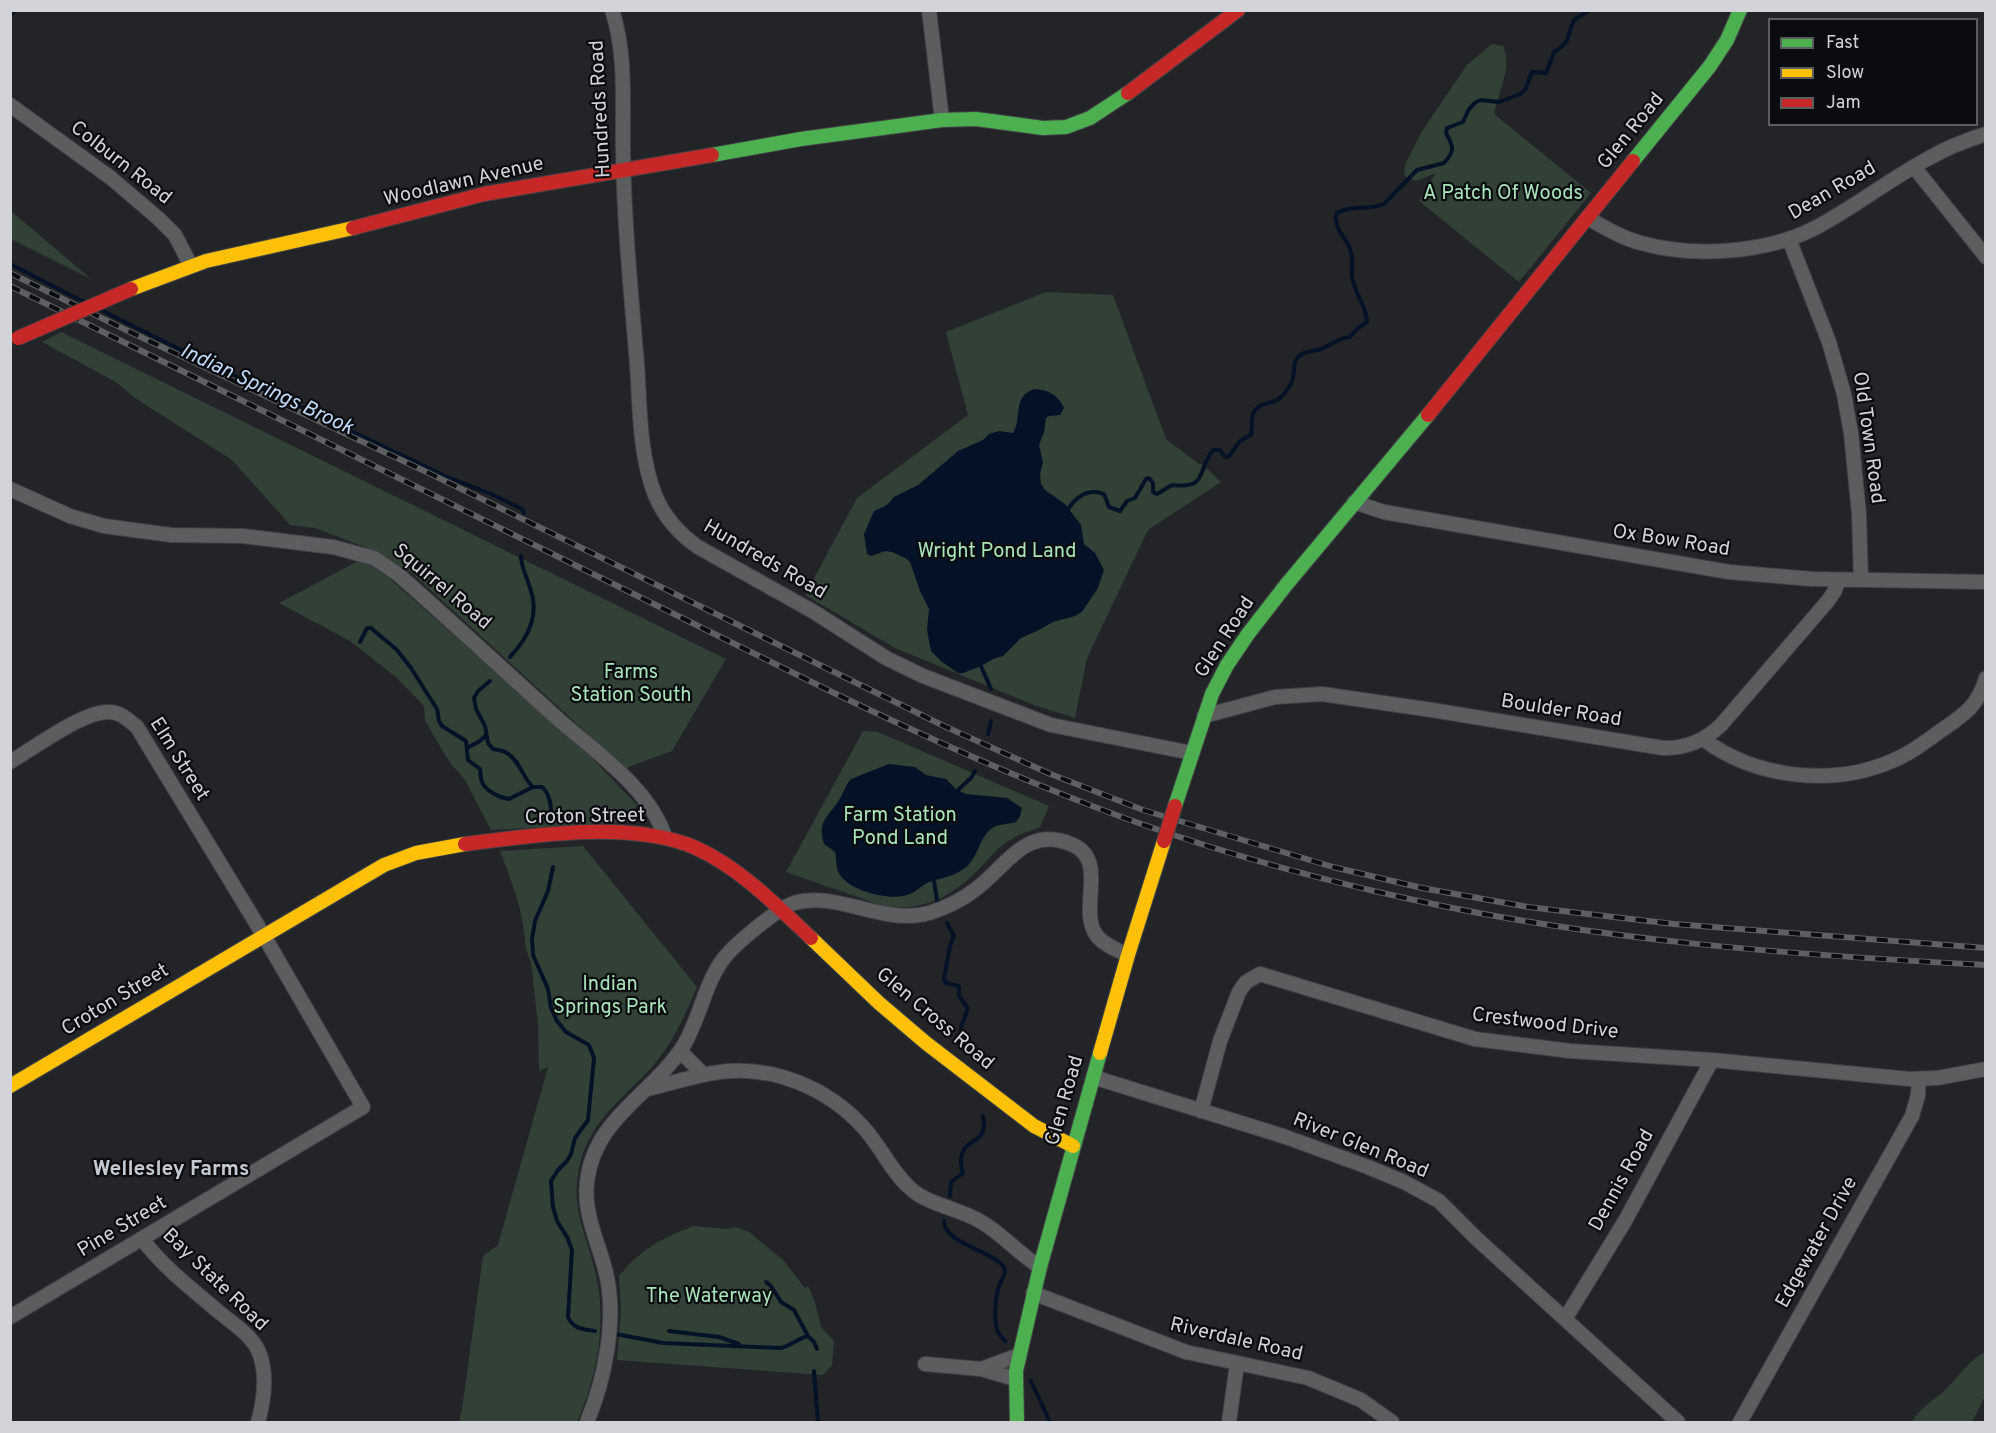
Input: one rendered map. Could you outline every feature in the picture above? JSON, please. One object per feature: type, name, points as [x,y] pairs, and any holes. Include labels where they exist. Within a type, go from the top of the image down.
[{"type":"street","name":"Hundreds Road","points":[[612,10],[619,36],[623,72],[624,171],[635,349],[644,449],[656,495],[665,514],[679,532],[703,550],[814,612],[886,658],[911,671],[1051,725],[1192,753]]},
{"type":"street","points":[[929,10],[942,120]]},
{"type":"street","name":"Woodlawn Avenue","points":[[14,340],[191,266],[220,257],[367,225],[484,194],[801,139],[942,120],[986,120],[1055,129],[1080,123],[1113,104],[1238,10]]},
{"type":"street","name":"Glen Road","points":[[1017,1422],[1016,1379],[1019,1355],[1040,1267],[1128,955],[1204,716],[1217,684],[1241,644],[1286,585],[1710,66],[1742,12]]},
{"type":"street","name":"Colburn Road","points":[[10,105],[111,178],[159,219],[175,235],[191,266]]},
{"type":"street","name":"Dean Road","points":[[1588,218],[1624,237],[1650,245],[1677,249],[1738,249],[1789,239],[1816,227],[1914,166],[1960,142],[1986,134]]},
{"type":"street","points":[[1914,166],[1986,257]]},
{"type":"street","name":"Old Town Road","points":[[1789,239],[1832,352],[1844,394],[1851,433],[1859,514],[1861,580]]},
{"type":"street","name":"Squirrel Road","points":[[10,489],[78,519],[114,528],[171,535],[243,537],[333,547],[361,553],[380,561],[399,575],[560,720],[590,744],[649,804],[665,837]]},
{"type":"street","name":"Ox Bow Road","points":[[1354,502],[1384,512],[1704,569],[1791,578],[1839,580],[1984,578]]},
{"type":"street","name":"Boulder Road","points":[[1204,716],[1263,699],[1288,695],[1322,694],[1663,748],[1684,747],[1702,739],[1721,725],[1831,597],[1839,580]]},
{"type":"street","points":[[1702,739],[1730,757],[1792,774],[1818,776],[1867,769],[1887,763],[1907,753],[1963,715],[1977,700],[1986,678]]},
{"type":"street","name":"Elm Street","points":[[10,762],[95,713],[111,712],[125,716],[136,727],[264,936]]},
{"type":"street","name":"Croton Street","points":[[10,1086],[384,865],[420,851],[453,845],[560,835],[633,834],[665,837],[691,846],[720,862],[746,880],[781,910]]},
{"type":"street","points":[[587,1422],[601,1380],[610,1311],[607,1275],[587,1208],[588,1173],[595,1149],[605,1130],[680,1051],[693,1029],[714,975],[723,959],[737,945],[781,910],[797,902],[816,901],[895,916],[927,913],[952,904],[976,890],[1015,852],[1025,846],[1039,840],[1055,840],[1076,846],[1085,854],[1091,871],[1090,915],[1094,932],[1102,941],[1128,955]]},
{"type":"street","name":"Glen Cross Road","points":[[781,910],[915,1034],[1034,1126],[1049,1136],[1073,1146]]},
{"type":"street","name":"Pine Street","points":[[10,1317],[363,1107],[264,936]]},
{"type":"street","name":"Crestwood Drive","points":[[1201,1111],[1220,1041],[1239,992],[1246,982],[1260,974],[1475,1039],[1559,1050],[1712,1060],[1919,1079],[1986,1069]]},
{"type":"street","points":[[680,1051],[704,1075]]},
{"type":"street","name":"Dennis Road","points":[[1565,1319],[1625,1221],[1712,1060]]},
{"type":"street","points":[[646,1089],[704,1075],[734,1071],[762,1073],[795,1081],[819,1092],[859,1122],[902,1180],[913,1191],[979,1220],[1040,1267]]},
{"type":"street","name":"River Glen Road","points":[[1093,1077],[1283,1137],[1368,1167],[1404,1182],[1439,1201],[1678,1422]]},
{"type":"street","name":"Edgewater Drive","points":[[1740,1422],[1912,1116],[1918,1095],[1919,1079]]},
{"type":"street","name":"Bay State Road","points":[[142,1239],[170,1270],[256,1346],[261,1357],[264,1379],[258,1422]]},
{"type":"street","name":"Riverdale Road","points":[[1033,1293],[1161,1344],[1202,1357],[1282,1371],[1324,1384],[1360,1400],[1392,1422]]},
{"type":"street","points":[[981,1369],[1019,1355]]},
{"type":"street","points":[[925,1364],[981,1369],[1016,1379]]},
{"type":"street","points":[[1229,1422],[1237,1364]]},
{"type":"green space","name":"A Patch Of Woods","points":[[1492,44],[1503,46],[1506,54],[1506,71],[1494,114],[1591,193],[1519,282],[1419,201],[1436,173],[1416,181],[1406,177],[1404,173],[1405,165],[1422,131],[1467,65]]},
{"type":"green space","points":[[11,211],[91,279],[11,239]]},
{"type":"green space","name":"Wright Pond Land","points":[[1046,292],[1113,295],[1166,439],[1202,464],[1221,482],[1148,530],[1087,658],[1075,718],[1034,705],[895,648],[805,595],[857,498],[968,415],[946,332]]},
{"type":"green space","name":"Farms Station South","points":[[61,332],[726,659],[672,751],[623,769],[600,745],[413,574],[375,551],[315,528],[290,525],[232,460],[135,398],[116,382],[42,342]]},
{"type":"green space","points":[[360,560],[389,578],[589,755],[637,805],[630,822],[491,830],[465,780],[451,764],[425,720],[424,706],[397,678],[350,641],[279,603]]},
{"type":"green space","name":"Farm Station Pond Land","points":[[863,731],[878,732],[1049,806],[1040,827],[1006,843],[958,888],[924,904],[883,906],[786,872]]},
{"type":"green space","name":"Indian Springs Park","points":[[583,846],[697,987],[672,1039],[652,1067],[600,1122],[585,1148],[580,1164],[577,1180],[578,1208],[596,1275],[600,1331],[595,1369],[577,1422],[459,1422],[483,1256],[498,1245],[548,1067],[539,1071],[538,1025],[531,962],[526,948],[519,906],[500,851]]},
{"type":"green space","name":"The Waterway","points":[[694,1226],[726,1229],[736,1227],[749,1232],[783,1260],[805,1288],[808,1286],[815,1302],[821,1327],[834,1341],[832,1365],[823,1375],[617,1360],[621,1310],[619,1276],[636,1258],[653,1245]]},
{"type":"green space","points":[[1985,1352],[1985,1396],[1972,1422],[1912,1422],[1922,1409],[1949,1387],[1967,1366]]},
{"type":"water","points":[[1035,389],[1052,394],[1064,408],[1060,415],[1046,418],[1039,445],[1043,462],[1040,474],[1041,484],[1045,490],[1065,504],[1081,525],[1084,544],[1095,553],[1104,570],[1098,588],[1082,612],[1053,622],[1021,638],[1003,656],[958,673],[931,651],[927,630],[929,609],[910,562],[892,552],[885,551],[871,556],[867,554],[864,534],[874,511],[887,505],[894,497],[918,485],[958,451],[983,440],[989,434],[999,431],[1013,433],[1020,402],[1028,392]]},
{"type":"water","name":"Farm Station Pond Land","points":[[889,764],[915,767],[926,775],[946,779],[957,790],[966,794],[1007,798],[1022,808],[1020,816],[1016,822],[996,826],[989,831],[970,864],[956,873],[927,883],[913,893],[900,897],[881,896],[861,890],[845,881],[838,872],[835,852],[824,844],[823,824],[851,779]]},
{"type":"waterway","name":"Indian Springs Brook","points":[[10,16],[15,10]]},
{"type":"waterway","points":[[1068,509],[1083,494],[1098,492],[1104,494],[1109,507],[1120,511],[1127,501],[1135,498],[1146,479],[1149,478],[1153,483],[1153,492],[1157,494],[1172,485],[1192,484],[1200,477],[1213,450],[1220,450],[1225,457],[1229,456],[1240,441],[1251,435],[1254,412],[1260,406],[1284,394],[1292,382],[1298,357],[1350,337],[1367,322],[1365,310],[1353,283],[1351,252],[1338,228],[1336,214],[1347,209],[1384,204],[1417,170],[1444,163],[1452,149],[1446,133],[1447,128],[1463,122],[1469,109],[1476,102],[1481,100],[1499,102],[1520,94],[1525,90],[1532,72],[1546,73],[1554,52],[1567,40],[1575,19],[1590,10]]},
{"type":"waterway","name":"Indian Springs Brook","points":[[10,264],[84,302]]},
{"type":"waterway","name":"Indian Springs Brook","points":[[99,309],[445,476],[491,494],[522,509],[524,513]]},
{"type":"waterway","name":"Indian Springs Brook","points":[[510,657],[527,634],[534,607],[521,556]]},
{"type":"waterway","points":[[360,642],[367,628],[371,628],[397,650],[437,709],[442,726],[466,741],[468,760],[480,769],[482,782],[488,790],[509,799],[533,787]]},
{"type":"waterway","points":[[981,666],[991,689]]},
{"type":"waterway","name":"Indian Springs Brook","points":[[490,681],[478,691],[474,698],[476,709],[485,726],[488,743],[493,749],[504,751],[511,756],[533,787],[542,787],[545,790],[550,802],[552,820]]},
{"type":"waterway","points":[[988,734],[991,721]]},
{"type":"waterway","points":[[467,748],[486,735]]},
{"type":"waterway","points":[[958,790],[975,771]]},
{"type":"waterway","name":"Indian Springs Brook","points":[[553,867],[548,891],[535,921],[532,939],[533,955],[548,989],[551,1008],[557,1021],[566,1032],[589,1045],[594,1058],[588,1120],[575,1138],[567,1161],[551,1181],[553,1207],[557,1221],[572,1250],[568,1317],[576,1326],[595,1331]]},
{"type":"waterway","points":[[934,881],[937,900]]},
{"type":"waterway","points":[[947,923],[954,936],[944,979],[946,983],[959,986],[959,996],[968,1008],[961,1027],[962,1035]]},
{"type":"waterway","points":[[950,1196],[951,1182],[963,1173],[961,1162],[963,1151],[983,1132],[983,1116]]},
{"type":"waterway","points":[[944,1221],[951,1235],[988,1255],[1004,1268],[1005,1273],[999,1286],[995,1313],[999,1334],[1005,1341]]},
{"type":"waterway","points":[[766,1282],[781,1302],[794,1310],[808,1336]]},
{"type":"waterway","points":[[669,1331],[719,1337],[739,1344]]},
{"type":"waterway","name":"Indian Springs Brook","points":[[616,1334],[663,1343],[780,1348],[808,1336],[817,1349]]},
{"type":"waterway","name":"Indian Springs Brook","points":[[814,1371],[818,1422]]},
{"type":"waterway","points":[[1031,1381],[1050,1422]]},
{"type":"railway","points":[[10,273],[433,475],[944,726],[1048,773],[1143,810],[1333,867],[1422,888],[1528,907],[1674,924],[1986,948]]},
{"type":"railway","points":[[10,286],[865,708],[1023,778],[1167,833],[1290,870],[1372,891],[1556,926],[1770,951],[1986,965]]},
{"type":"traffic: fast","points":[[1633,161],[1710,66],[1727,40],[1740,10]]},
{"type":"traffic: fast","points":[[712,155],[801,139],[942,120],[976,119],[1043,128],[1066,127],[1090,118],[1128,93]]},
{"type":"traffic: fast","points":[[1175,806],[1212,694],[1227,665],[1286,585],[1428,415]]},
{"type":"traffic: fast","points":[[1017,1422],[1016,1371],[1040,1267],[1100,1053]]},
{"type":"traffic: slow","points":[[131,289],[206,261],[353,228]]},
{"type":"traffic: slow","points":[[1100,1053],[1164,841]]},
{"type":"traffic: slow","points":[[10,1086],[384,865],[416,853],[465,844]]},
{"type":"traffic: slow","points":[[811,938],[879,1003],[926,1043],[1034,1126],[1073,1146]]},
{"type":"traffic: jam","points":[[1128,93],[1238,10]]},
{"type":"traffic: jam","points":[[353,228],[484,194],[712,155]]},
{"type":"traffic: jam","points":[[1428,415],[1633,161]]},
{"type":"traffic: jam","points":[[18,338],[131,289]]},
{"type":"traffic: jam","points":[[1164,841],[1175,806]]},
{"type":"traffic: jam","points":[[465,844],[582,832],[643,834],[671,839],[696,848],[728,866],[757,888],[811,938]]},
{"type":"district","name":"Wellesley Farms","points":[[171,1171]]}]
